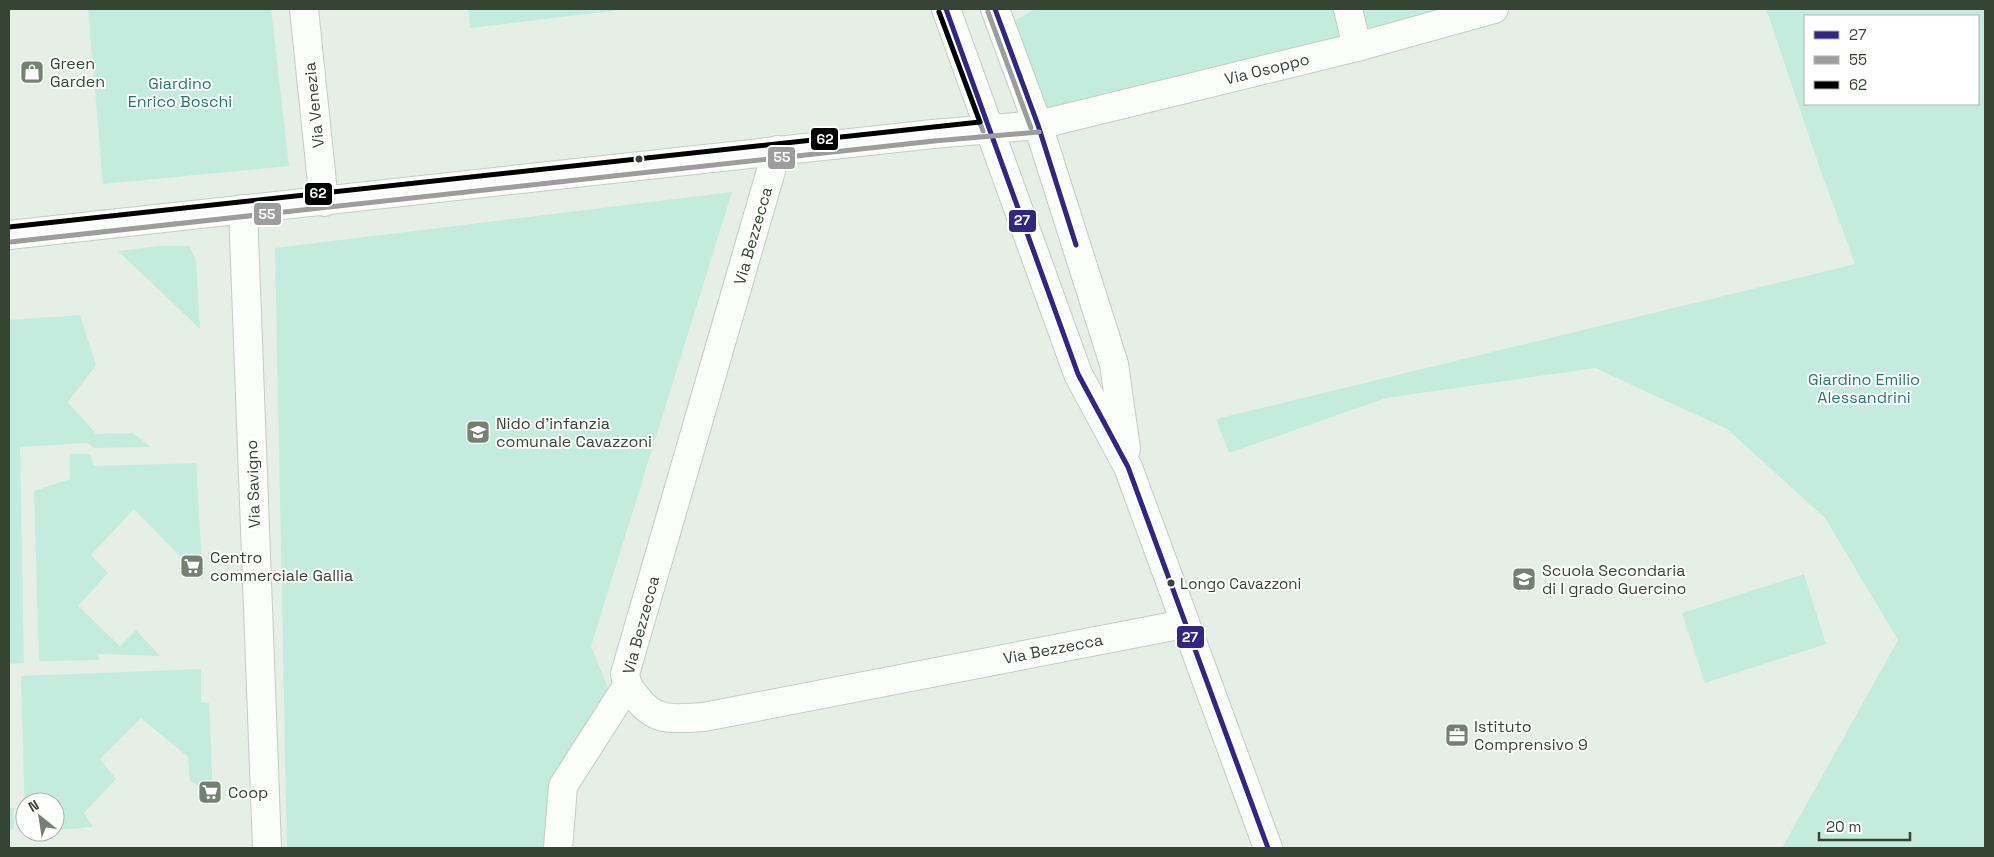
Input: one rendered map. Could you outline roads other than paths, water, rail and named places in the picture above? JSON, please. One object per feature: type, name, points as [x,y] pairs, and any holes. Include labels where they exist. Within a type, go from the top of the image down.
[{"type":"street","name":"Via Venezia","points":[[304,9],[324,202]]},
{"type":"street","points":[[946,9],[1078,374],[1128,467],[1184,624],[1268,848]]},
{"type":"street","points":[[995,9],[1038,125],[1114,364],[1128,467]]},
{"type":"street","points":[[1348,9],[1356,47]]},
{"type":"street","name":"Via Osoppo","points":[[9,235],[324,202],[777,150],[990,128],[1038,125],[1356,47],[1494,9]]},
{"type":"street","name":"Via Bezzecca","points":[[777,150],[625,674],[627,686],[647,711],[669,719],[704,717],[1184,624]]},
{"type":"street","name":"Via Savigno","points":[[244,209],[267,848]]},
{"type":"street","points":[[558,848],[563,786],[627,686]]},
{"type":"place","name":"Green Garden","points":[[32,72]]},
{"type":"place","name":"Nido d'infanzia comunale Cavazzoni","points":[[478,432]]},
{"type":"place","name":"Centro commerciale Gallia","points":[[192,566]]},
{"type":"place","name":"Scuola Secondaria di I grado Guercino","points":[[1524,579]]},
{"type":"place","name":"Longo Cavazzoni","points":[[1171,583]]},
{"type":"place","name":"Istituto Comprensivo 9","points":[[1457,735]]},
{"type":"place","name":"Coop","points":[[210,792]]},
{"type":"park label","name":"Giardino Enrico Boschi","points":[[180,92]]},
{"type":"park label","name":"Giardino Emilio Alessandrini","points":[[1864,388]]}]
